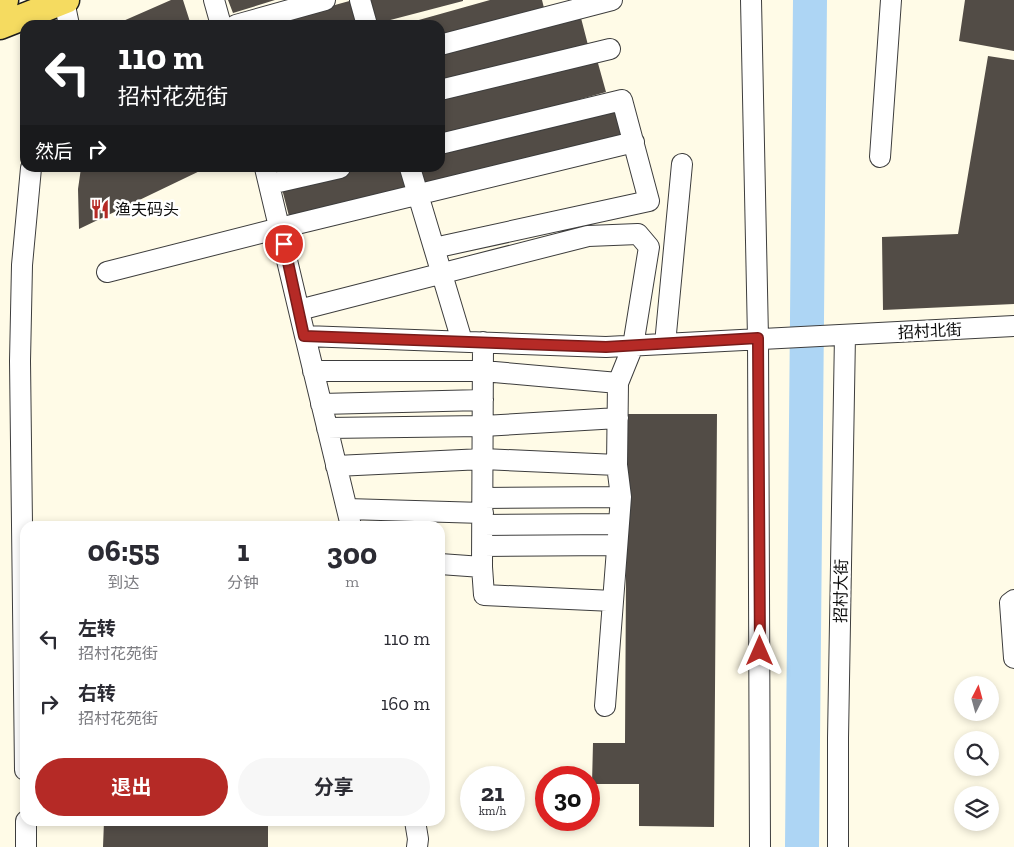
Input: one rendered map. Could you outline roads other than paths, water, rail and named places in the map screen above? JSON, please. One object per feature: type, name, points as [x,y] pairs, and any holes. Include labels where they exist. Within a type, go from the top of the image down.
[{"type":"main road","points":[[0,20],[5,0]]},
{"type":"main road","points":[[23,20],[66,9]]},
{"type":"main road","points":[[0,26],[20,21]]},
{"type":"street","points":[[214,0],[220,20]]},
{"type":"street","points":[[254,20],[325,0]]},
{"type":"street","points":[[360,0],[366,20]]},
{"type":"street","points":[[445,43],[612,0]]},
{"type":"street","points":[[751,0],[767,338],[760,847]]},
{"type":"street","points":[[880,156],[891,0]]},
{"type":"street","points":[[445,89],[610,49]]},
{"type":"street","points":[[434,248],[649,200],[622,100],[445,143]]},
{"type":"street","points":[[107,272],[634,142]]},
{"type":"street","points":[[665,344],[682,164]]},
{"type":"street","points":[[22,521],[20,361],[22,265],[31,172]]},
{"type":"street","points":[[304,172],[268,176],[304,336],[349,518],[483,512],[621,497]]},
{"type":"street","points":[[411,172],[462,341]]},
{"type":"street","points":[[299,310],[588,236],[638,234],[649,247],[633,346],[618,383],[617,465],[621,497],[605,706]]},
{"type":"street","name":"招村北街","points":[[304,336],[606,347],[1014,326]]},
{"type":"street","name":"招村大街","points":[[838,847],[842,335]]},
{"type":"street","points":[[484,342],[482,567],[484,595],[613,601]]},
{"type":"street","points":[[313,371],[483,371],[618,383]]},
{"type":"street","points":[[321,404],[483,400]]},
{"type":"street","points":[[327,428],[483,426],[618,418]]},
{"type":"street","points":[[336,466],[483,459],[617,465]]},
{"type":"street","points":[[483,512],[619,524]]},
{"type":"street","points":[[483,546],[617,545]]},
{"type":"street","points":[[445,564],[482,567]]},
{"type":"street","points":[[1014,600],[1010,603],[1014,658]]},
{"type":"street","points":[[26,826],[26,847]]},
{"type":"street","points":[[416,826],[417,847]]},
{"type":"waterway","points":[[802,847],[810,0]]},
{"type":"place","name":"渔夫码头","points":[[100,209]]}]
